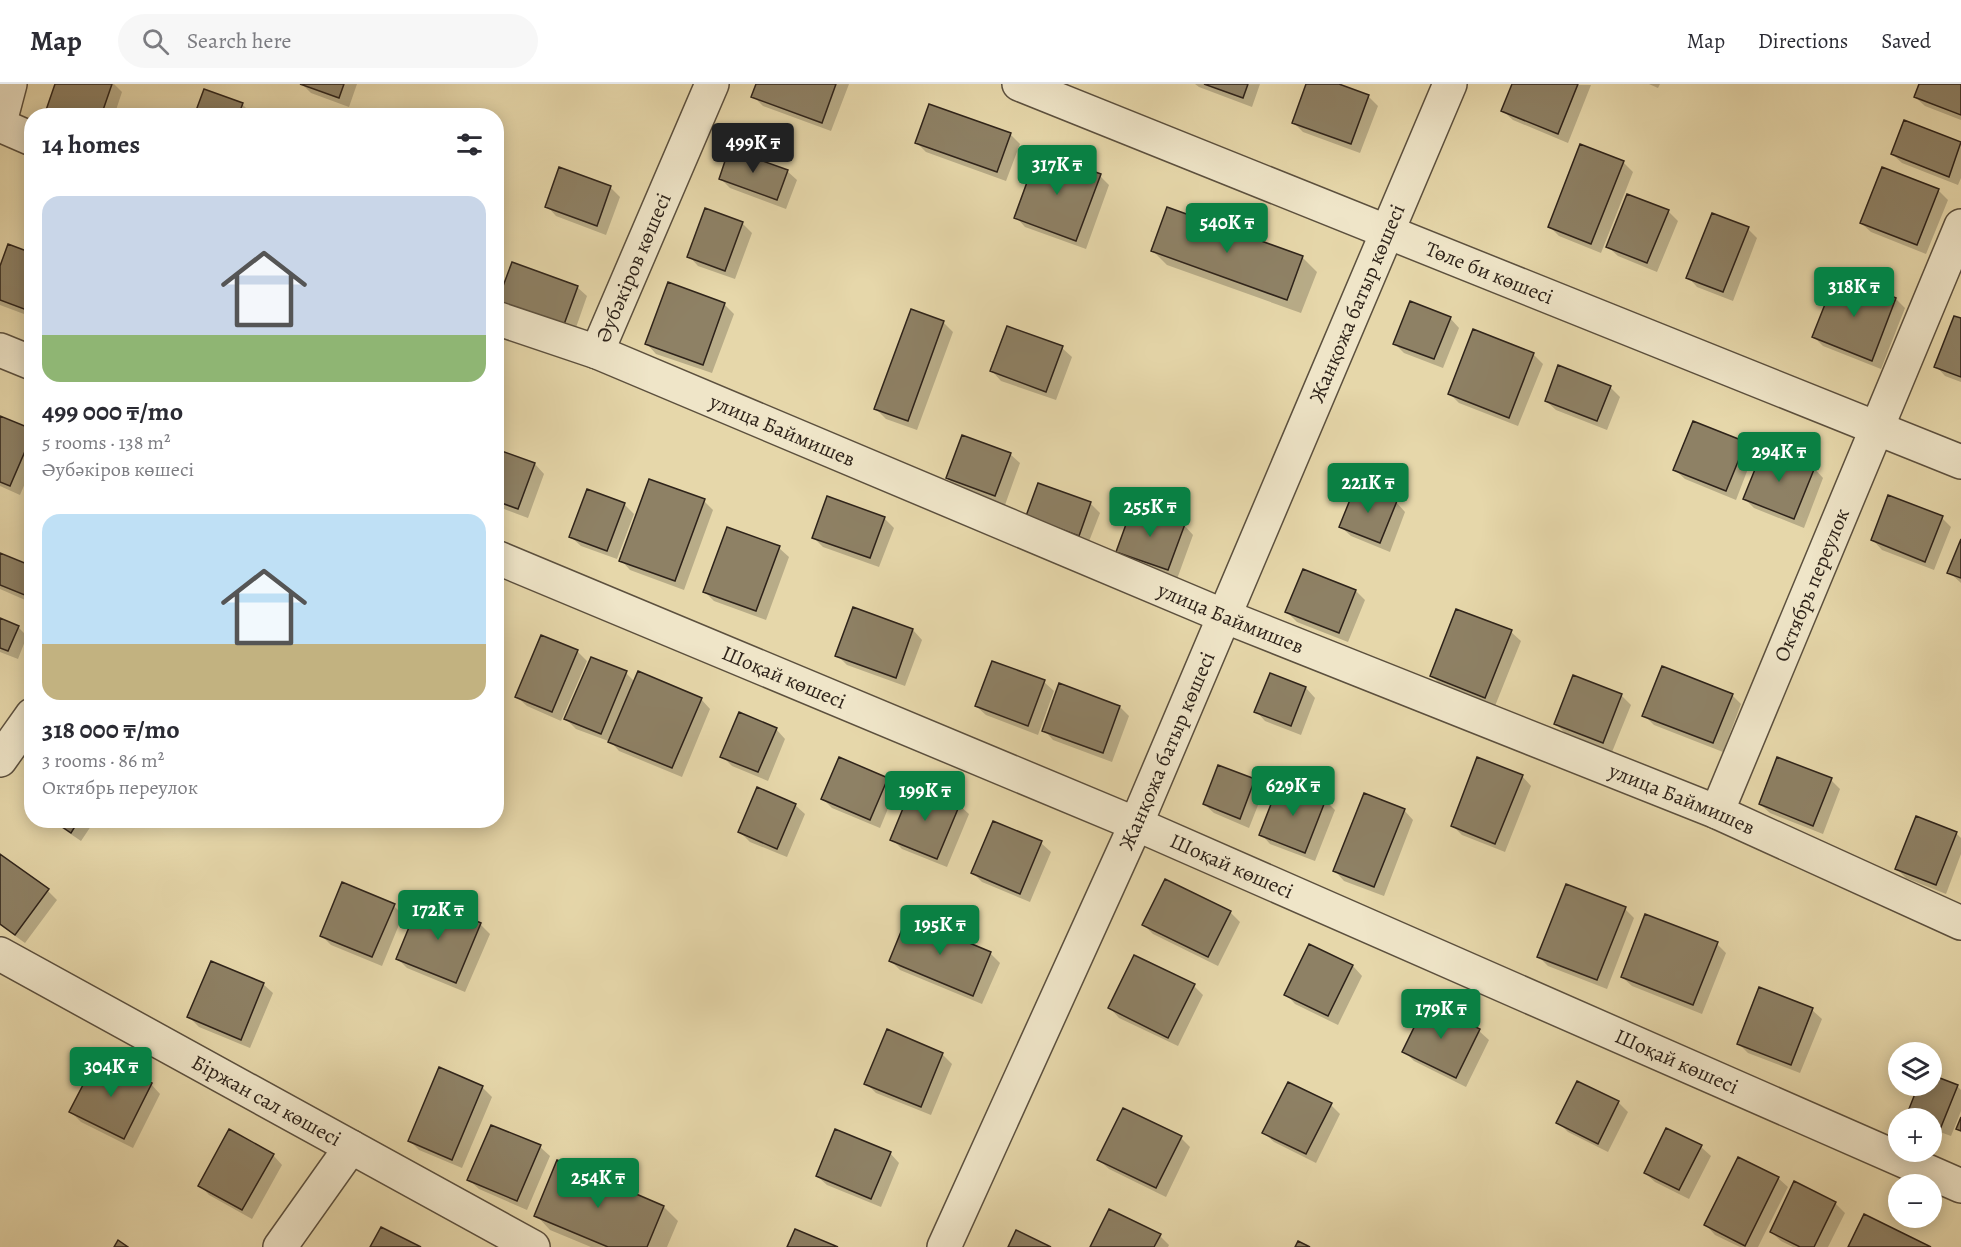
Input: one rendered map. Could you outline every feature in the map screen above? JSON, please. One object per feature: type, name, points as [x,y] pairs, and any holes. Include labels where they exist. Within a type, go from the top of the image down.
[{"type":"street","points":[[10,84],[0,124],[24,135]]},
{"type":"street","name":"Әубәкіров көшесі","points":[[597,352],[712,84]]},
{"type":"street","name":"Төле би көшесі","points":[[1019,84],[1961,462]]},
{"type":"street","name":"Жанқожа батыр көшесі","points":[[944,1247],[1136,824],[1450,84]]},
{"type":"street","name":"Октябрь переулок","points":[[1717,812],[1961,226]]},
{"type":"street","name":"улица Баймишев","points":[[504,321],[597,352],[1224,616],[1717,812],[1961,923]]},
{"type":"street","points":[[0,350],[24,360]]},
{"type":"street","name":"Шоқай көшесі","points":[[504,560],[1136,824],[1961,1186]]},
{"type":"street","points":[[0,760],[24,726]]},
{"type":"street","name":"Біржан сал көшесі","points":[[0,954],[533,1247]]},
{"type":"street","points":[[280,1247],[351,1147]]},
{"type":"building","points":[[55,84],[112,84],[104,108],[47,108]]},
{"type":"building","points":[[300,84],[344,84],[339,98]]},
{"type":"building","points":[[756,84],[836,84],[822,123],[751,97]]},
{"type":"building","points":[[1204,84],[1248,84],[1243,98]]},
{"type":"building","points":[[1306,84],[1339,84],[1369,95],[1351,144],[1292,123]]},
{"type":"building","points":[[1512,84],[1578,84],[1558,134],[1501,111]]},
{"type":"building","points":[[1919,84],[1961,84],[1961,115],[1914,97]]},
{"type":"building","points":[[204,89],[243,103],[241,108],[197,108]]},
{"type":"building","points":[[929,104],[1011,133],[997,172],[915,143]]},
{"type":"building","points":[[1904,120],[1961,142],[1949,177],[1891,154]]},
{"type":"building","points":[[1580,144],[1624,161],[1591,244],[1548,227]]},
{"type":"building","points":[[729,149],[788,170],[777,200],[719,179]]},
{"type":"building","points":[[1038,152],[1101,174],[1076,241],[1014,218]]},
{"type":"building","points":[[559,167],[611,186],[597,226],[545,207]]},
{"type":"building","points":[[1882,167],[1939,189],[1917,245],[1860,223]]},
{"type":"building","points":[[1627,194],[1669,210],[1647,263],[1606,247]]},
{"type":"building","points":[[1167,207],[1303,256],[1287,300],[1151,251]]},
{"type":"building","points":[[705,208],[743,222],[725,271],[687,257]]},
{"type":"building","points":[[1712,213],[1749,227],[1723,292],[1686,278]]},
{"type":"building","points":[[8,244],[24,250],[24,309],[0,300],[0,266]]},
{"type":"building","points":[[512,262],[578,286],[562,330],[504,308],[504,284]]},
{"type":"building","points":[[1837,274],[1896,298],[1872,361],[1812,337]]},
{"type":"building","points":[[668,282],[725,303],[703,365],[645,344]]},
{"type":"building","points":[[1410,301],[1451,317],[1434,359],[1393,344]]},
{"type":"building","points":[[911,309],[944,321],[908,421],[874,409]]},
{"type":"building","points":[[1954,316],[1961,318],[1961,377],[1934,367]]},
{"type":"building","points":[[1007,326],[1063,346],[1046,392],[990,371]]},
{"type":"building","points":[[1473,329],[1534,353],[1509,418],[1448,394]]},
{"type":"building","points":[[1558,365],[1611,386],[1597,421],[1545,401]]},
{"type":"building","points":[[0,416],[24,426],[24,454],[10,486],[0,482]]},
{"type":"building","points":[[1693,421],[1746,442],[1726,491],[1673,470]]},
{"type":"building","points":[[962,435],[1011,453],[995,496],[946,478]]},
{"type":"building","points":[[1764,447],[1815,467],[1794,519],[1743,499]]},
{"type":"building","points":[[504,452],[535,463],[518,509],[504,504]]},
{"type":"building","points":[[649,479],[705,499],[675,581],[619,561]]},
{"type":"building","points":[[1038,483],[1091,502],[1079,536],[1026,516]]},
{"type":"building","points":[[1356,485],[1397,501],[1380,543],[1339,527]]},
{"type":"building","points":[[587,489],[625,503],[607,551],[569,537]]},
{"type":"building","points":[[1888,495],[1943,516],[1925,562],[1871,540]]},
{"type":"building","points":[[827,496],[885,517],[870,558],[812,538]]},
{"type":"building","points":[[1133,505],[1185,524],[1168,570],[1116,552]]},
{"type":"building","points":[[727,527],[780,546],[756,611],[703,592]]},
{"type":"building","points":[[1961,539],[1961,578],[1947,573]]},
{"type":"building","points":[[0,553],[24,563],[24,595],[0,585]]},
{"type":"building","points":[[1303,569],[1356,590],[1339,633],[1285,612]]},
{"type":"building","points":[[853,607],[913,629],[896,678],[835,656]]},
{"type":"building","points":[[1456,609],[1512,630],[1485,698],[1430,676]]},
{"type":"building","points":[[0,618],[19,626],[8,651],[0,648]]},
{"type":"building","points":[[541,635],[578,650],[552,712],[515,697]]},
{"type":"building","points":[[591,657],[627,671],[601,734],[564,719]]},
{"type":"building","points":[[992,661],[1045,680],[1028,726],[975,706]]},
{"type":"building","points":[[1662,666],[1733,694],[1713,743],[1642,716]]},
{"type":"building","points":[[638,671],[702,698],[672,768],[608,742]]},
{"type":"building","points":[[1270,673],[1306,687],[1291,726],[1254,712]]},
{"type":"building","points":[[1573,675],[1622,694],[1603,743],[1554,724]]},
{"type":"building","points":[[1059,683],[1120,706],[1103,753],[1042,731]]},
{"type":"building","points":[[739,712],[777,728],[758,772],[720,757]]},
{"type":"building","points":[[839,757],[888,778],[870,820],[821,799]]},
{"type":"building","points":[[1477,757],[1523,775],[1495,844],[1451,826]]},
{"type":"building","points":[[1777,757],[1832,778],[1813,826],[1759,804]]},
{"type":"building","points":[[1218,765],[1255,779],[1240,819],[1203,804]]},
{"type":"building","points":[[1280,781],[1326,799],[1305,853],[1259,835]]},
{"type":"building","points":[[913,784],[960,804],[937,859],[890,840]]},
{"type":"building","points":[[757,787],[796,804],[777,849],[738,832]]},
{"type":"building","points":[[1364,793],[1405,809],[1374,887],[1333,871]]},
{"type":"building","points":[[1916,816],[1957,832],[1936,885],[1895,869]]},
{"type":"building","points":[[993,821],[1042,841],[1020,894],[971,873]]},
{"type":"building","points":[[64,828],[74,828],[71,833]]},
{"type":"building","points":[[0,854],[49,889],[15,935],[0,924]]},
{"type":"building","points":[[1165,879],[1231,911],[1208,957],[1142,925]]},
{"type":"building","points":[[342,882],[395,904],[372,957],[320,936]]},
{"type":"building","points":[[1566,884],[1626,907],[1597,980],[1537,957]]},
{"type":"building","points":[[421,898],[481,923],[456,983],[396,959]]},
{"type":"building","points":[[1645,914],[1718,942],[1693,1005],[1621,977]]},
{"type":"building","points":[[907,917],[991,952],[973,996],[889,961]]},
{"type":"building","points":[[1309,944],[1353,965],[1328,1016],[1284,995]]},
{"type":"building","points":[[1134,955],[1195,984],[1168,1038],[1108,1008]]},
{"type":"building","points":[[211,961],[264,983],[241,1040],[187,1017]]},
{"type":"building","points":[[1759,987],[1813,1008],[1791,1065],[1737,1044]]},
{"type":"building","points":[[1426,1003],[1480,1029],[1456,1078],[1402,1052]]},
{"type":"building","points":[[887,1029],[943,1053],[921,1107],[864,1084]]},
{"type":"building","points":[[98,1056],[152,1083],[124,1139],[69,1112]]},
{"type":"building","points":[[439,1067],[483,1086],[452,1160],[408,1141]]},
{"type":"building","points":[[1942,1079],[1958,1085],[1942,1125],[1942,1108],[1909,1108],[1914,1096],[1942,1096]]},
{"type":"building","points":[[1577,1081],[1619,1101],[1598,1144],[1556,1123]]},
{"type":"building","points":[[1288,1082],[1332,1103],[1306,1154],[1262,1133]]},
{"type":"building","points":[[1123,1108],[1182,1136],[1156,1188],[1097,1160]]},
{"type":"building","points":[[1961,1117],[1961,1131],[1956,1129]]},
{"type":"building","points":[[491,1125],[541,1145],[517,1201],[467,1180]]},
{"type":"building","points":[[1666,1128],[1702,1145],[1679,1190],[1644,1173]]},
{"type":"building","points":[[229,1129],[274,1154],[242,1210],[198,1186]]},
{"type":"building","points":[[835,1129],[891,1152],[871,1199],[816,1176]]},
{"type":"building","points":[[1738,1157],[1779,1177],[1745,1246],[1704,1225]]},
{"type":"building","points":[[557,1160],[664,1206],[647,1247],[608,1247],[534,1216]]},
{"type":"building","points":[[1794,1181],[1836,1202],[1814,1247],[1800,1247],[1770,1232]]},
{"type":"building","points":[[1109,1209],[1161,1234],[1154,1247],[1090,1247]]},
{"type":"building","points":[[1864,1214],[1888,1226],[1888,1228],[1931,1247],[1848,1247]]},
{"type":"building","points":[[381,1227],[421,1247],[370,1247]]},
{"type":"building","points":[[795,1229],[838,1247],[787,1247]]},
{"type":"building","points":[[1016,1230],[1051,1247],[1008,1247]]},
{"type":"building","points":[[118,1240],[128,1247],[114,1247]]},
{"type":"building","points":[[1298,1241],[1310,1247],[1295,1247]]}]
